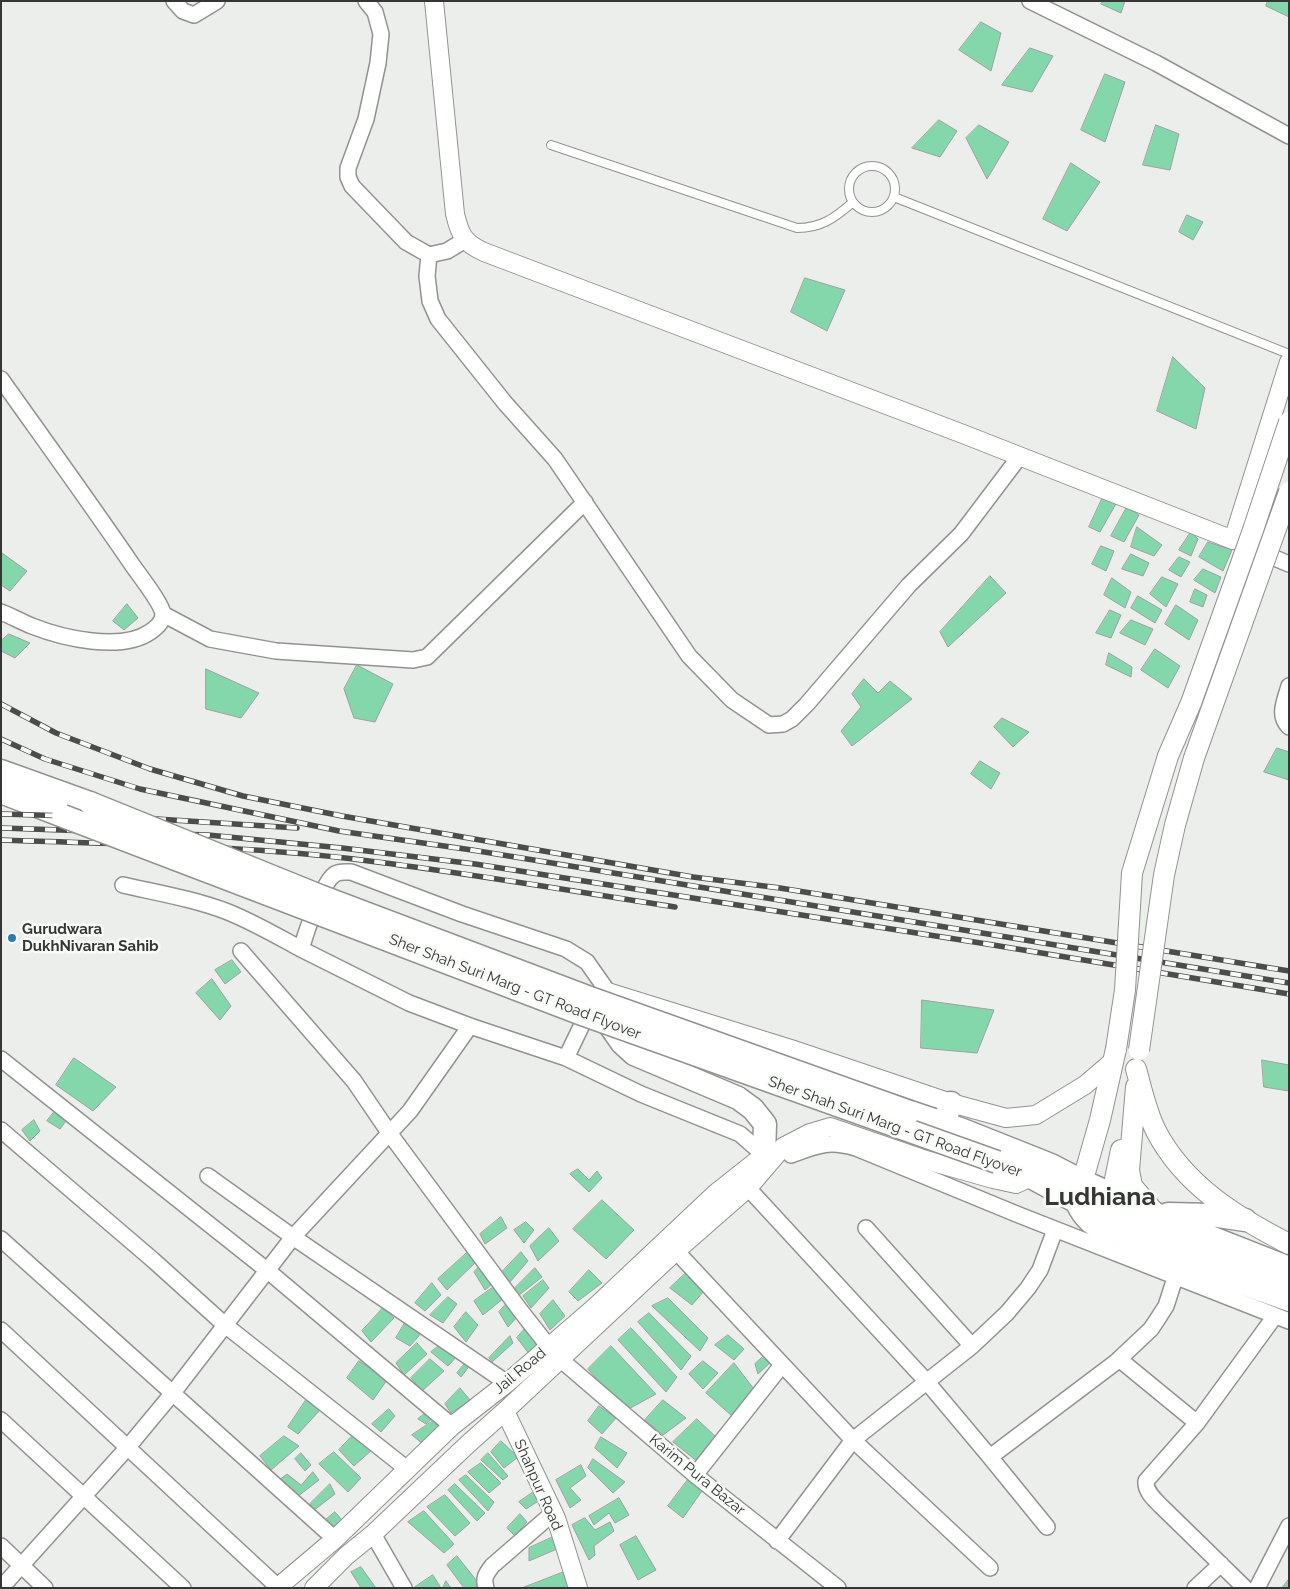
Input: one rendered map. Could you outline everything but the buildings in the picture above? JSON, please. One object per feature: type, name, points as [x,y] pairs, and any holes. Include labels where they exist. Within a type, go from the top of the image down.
[{"type":"main road","points":[[1110,1233],[1096,1228],[1080,1209],[1077,1202],[1100,1120],[1113,1060],[1124,990],[1132,873],[1168,756],[1190,703],[1231,586],[1253,530],[1289,422]]},
{"type":"main road","points":[[1289,492],[1194,758],[1175,825],[1164,875],[1137,1070],[1129,1170],[1132,1186],[1155,1213],[1190,1229],[1289,1268]]},
{"type":"main road","name":"Sher Shah Suri Marg - GT Road Flyover","points":[[1,770],[320,896],[581,994],[947,1113],[1082,1181],[1155,1213]]},
{"type":"main road","name":"Sher Shah Suri Marg - GT Road Flyover","points":[[1,792],[212,874],[608,1023],[985,1157],[1031,1177],[1077,1202]]},
{"type":"main road","points":[[608,1023],[634,1054],[738,1098],[752,1109],[765,1124],[770,1146]]},
{"type":"main road","points":[[1112,1194],[1137,1070]]},
{"type":"main road","points":[[1137,1070],[1141,1092],[1155,1130],[1172,1158],[1192,1180],[1214,1198],[1245,1220],[1289,1244]]},
{"type":"main road","points":[[1077,1202],[1183,1247],[1289,1287]]},
{"type":"main road","points":[[1155,1213],[1212,1215],[1245,1220]]},
{"type":"street","points":[[174,1],[183,11],[194,15],[217,1]]},
{"type":"street","points":[[366,1],[375,12],[381,34],[378,63],[366,119],[348,168],[348,177],[352,186],[406,242],[429,255],[447,251],[465,240]]},
{"type":"street","points":[[434,1],[455,214],[459,230],[465,240],[475,248],[1020,456],[1289,564]]},
{"type":"street","points":[[1030,1],[1156,63],[1289,136]]},
{"type":"street","points":[[429,255],[427,276],[430,301],[438,320],[505,403],[554,459],[689,656],[732,700],[769,724],[783,724],[792,719],[807,704],[909,585],[961,534],[1020,456]]},
{"type":"street","points":[[1233,540],[1289,362]]},
{"type":"street","points":[[1,379],[154,596],[163,614],[210,639],[276,651],[413,660],[427,657],[585,502]]},
{"type":"street","points":[[1,612],[33,627],[81,640],[116,643],[148,634],[161,622],[163,614]]},
{"type":"street","points":[[1289,686],[1281,712],[1283,722],[1289,727]]},
{"type":"street","points":[[300,949],[329,879],[336,873],[351,872],[462,914],[571,951],[587,962],[602,995],[782,1046],[947,1113],[1006,1118],[1036,1115],[1085,1085],[1113,1060]]},
{"type":"street","points":[[123,885],[183,898],[228,912],[409,1002],[470,1026],[566,1058],[641,1094],[791,1155],[828,1142],[856,1148],[1175,1278],[1282,1318],[1197,1423],[1146,1481],[1146,1486],[1151,1495],[1161,1506],[1245,1588]]},
{"type":"street","name":"Karim Pura Bazar","points":[[241,951],[354,1081],[390,1134],[554,1353],[695,1474],[838,1588]]},
{"type":"street","points":[[566,1058],[602,995]]},
{"type":"street","points":[[1,1588],[128,1447],[172,1394],[293,1237],[410,1111],[470,1026]]},
{"type":"street","points":[[1,1059],[268,1271],[452,1426]]},
{"type":"street","points":[[770,1146],[830,1127],[926,1160],[993,1179],[1016,1184],[1031,1177]]},
{"type":"street","points":[[1,1130],[153,1260],[225,1325],[407,1469]]},
{"type":"street","name":"Jail Road","points":[[278,1587],[335,1539],[452,1426],[507,1384],[554,1353],[676,1252],[748,1188],[770,1146]]},
{"type":"street","name":"Jail Road","points":[[316,1587],[346,1556],[373,1534],[505,1411],[595,1307],[716,1193],[770,1146]]},
{"type":"street","points":[[208,1176],[293,1237],[507,1384]]},
{"type":"street","points":[[748,1188],[927,1382],[1047,1527]]},
{"type":"street","points":[[866,1228],[972,1346]]},
{"type":"street","points":[[777,1541],[853,1440],[972,1346],[1007,1313],[1040,1270],[1055,1230]]},
{"type":"street","points":[[1110,1233],[1182,1264],[1289,1302]]},
{"type":"street","points":[[1,1240],[335,1539]]},
{"type":"street","points":[[676,1252],[853,1440],[990,1568]]},
{"type":"street","points":[[990,1457],[1119,1359],[1157,1320],[1166,1306],[1175,1278]]},
{"type":"street","points":[[1,1330],[278,1587]]},
{"type":"street","points":[[1119,1359],[1197,1423]]},
{"type":"street","points":[[695,1474],[782,1365]]},
{"type":"street","name":"Shahpur Road","points":[[505,1411],[553,1513],[578,1588]]},
{"type":"street","points":[[1,1420],[182,1588]]},
{"type":"street","points":[[486,1588],[485,1574],[492,1566],[553,1513]]},
{"type":"street","points":[[1257,1588],[1289,1526]]},
{"type":"street","points":[[373,1534],[404,1588]]},
{"type":"street","points":[[1,1546],[45,1588]]},
{"type":"street","points":[[1195,1588],[1221,1564]]},
{"type":"lane","points":[[551,145],[797,228],[810,228],[825,223],[853,202]]},
{"type":"lane","points":[[873,165],[880,166],[892,175],[895,182],[894,197],[886,208],[872,212],[864,211],[853,202],[850,195],[849,188],[854,174],[859,169],[873,165]]},
{"type":"lane","points":[[894,197],[1289,354]]},
{"type":"railway","points":[[1,704],[56,733],[150,769],[243,796],[342,816],[693,877],[780,888],[1289,971]]},
{"type":"railway","points":[[1,739],[45,759],[140,789],[339,831],[472,850],[1289,983]]},
{"type":"railway","points":[[1,814],[141,818],[297,828]]},
{"type":"railway","points":[[1,828],[208,835],[342,848],[475,864],[987,944],[1289,994]]},
{"type":"railway","points":[[1,840],[259,850],[345,858],[675,907]]},
{"type":"place","name":"Gurudwara DukhNivaran Sahib","points":[[12,938]]},
{"type":"district","name":"Ludhiana","points":[[1100,1197]]}]
